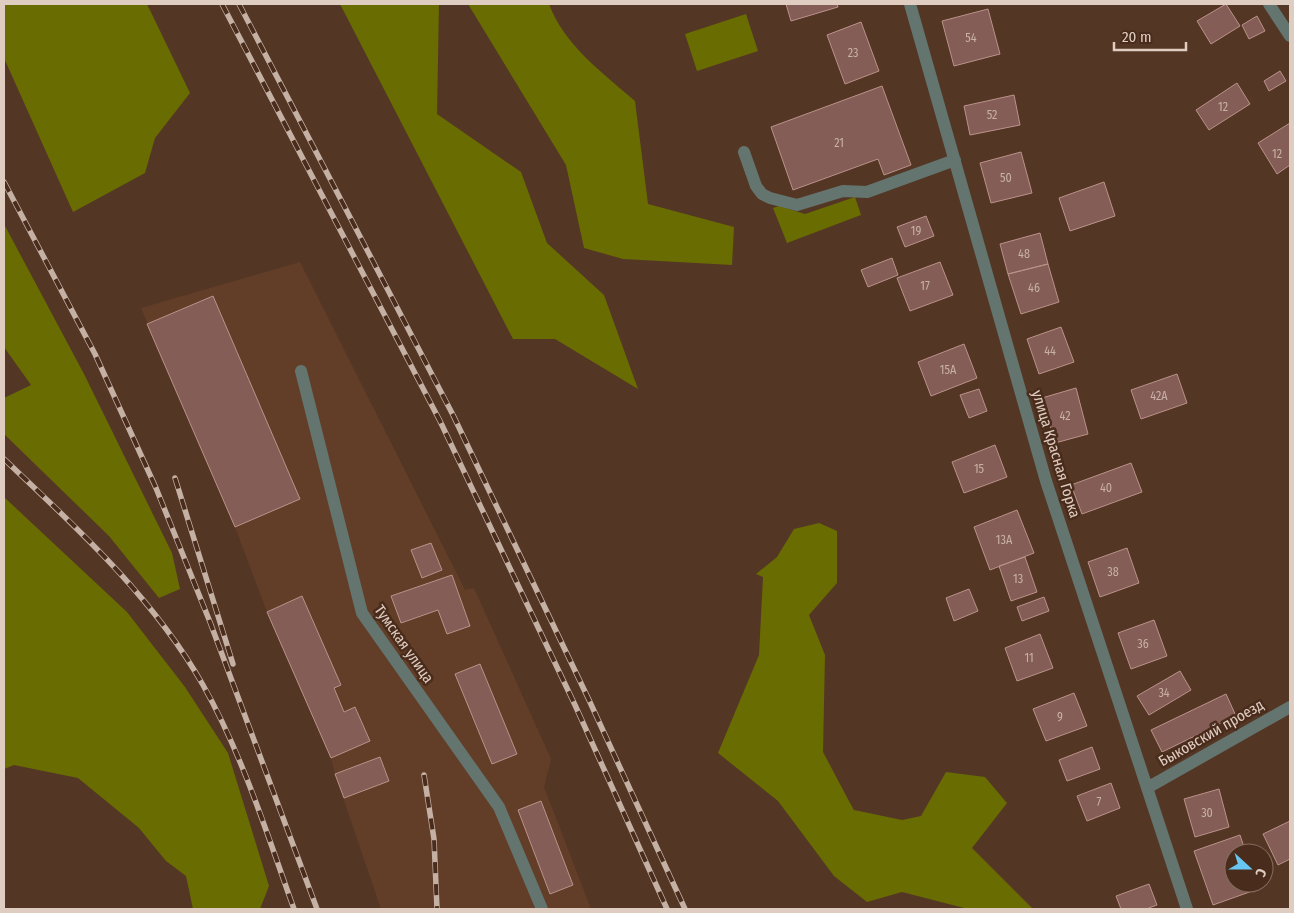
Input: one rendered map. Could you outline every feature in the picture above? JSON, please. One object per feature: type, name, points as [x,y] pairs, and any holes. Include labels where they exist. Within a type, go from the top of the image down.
[{"type":"street","name":"улица Красная Горка","points":[[910,4],[1046,481],[1187,909]]},
{"type":"street","points":[[1269,4],[1290,36]]},
{"type":"street","points":[[744,152],[756,186],[762,194],[797,205],[842,191],[866,192],[955,160]]},
{"type":"street","name":"Тумская улица","points":[[301,371],[362,613],[499,807],[542,909]]},
{"type":"street","name":"Быковский проезд","points":[[1147,788],[1290,706]]},
{"type":"shaded area","points":[[4,4],[147,4],[190,93],[155,138],[145,173],[73,212],[4,58]]},
{"type":"shaded area","points":[[340,4],[439,4],[437,114],[521,172],[547,243],[604,295],[638,389],[555,339],[513,339]]},
{"type":"shaded area","points":[[468,4],[549,4],[564,33],[574,45],[635,101],[648,204],[734,227],[732,265],[623,259],[584,248],[566,165]]},
{"type":"shaded area","points":[[746,14],[758,51],[697,71],[685,34]]},
{"type":"shaded area","points":[[855,197],[861,215],[787,243],[773,208],[779,206],[805,214]]},
{"type":"shaded area","points":[[4,224],[84,374],[172,553],[180,589],[159,598],[109,536],[4,434],[4,398],[31,385],[4,347]]},
{"type":"shaded area","points":[[300,262],[465,590],[474,588],[551,759],[544,787],[591,909],[381,909],[331,758],[267,612],[235,527],[141,308]]},
{"type":"shaded area","points":[[4,497],[127,612],[185,687],[228,753],[269,886],[260,909],[193,909],[186,876],[166,861],[139,828],[78,778],[14,765],[4,769]]},
{"type":"shaded area","points":[[819,523],[837,531],[837,583],[809,615],[825,655],[823,752],[850,803],[854,810],[902,820],[921,816],[946,772],[985,777],[1007,803],[972,848],[1033,909],[968,909],[902,892],[867,902],[834,876],[778,801],[718,753],[759,655],[763,577],[756,574],[777,557],[794,529]]},
{"type":"building","points":[[786,4],[837,4],[838,7],[791,21]]},
{"type":"building","points":[[1226,4],[1240,26],[1211,44],[1197,21]]},
{"type":"building","points":[[988,9],[1000,54],[954,66],[942,21]]},
{"type":"building","points":[[1257,16],[1265,31],[1249,39],[1242,25]]},
{"type":"building","points":[[861,22],[879,71],[845,84],[827,35]]},
{"type":"building","points":[[1280,71],[1286,81],[1269,91],[1264,81]]},
{"type":"building","points":[[1237,83],[1250,104],[1209,130],[1196,110]]},
{"type":"building","points":[[882,86],[911,165],[884,175],[878,159],[793,190],[771,127]]},
{"type":"building","points":[[1014,95],[1020,125],[970,135],[964,106]]},
{"type":"building","points":[[1290,123],[1290,165],[1277,174],[1258,143]]},
{"type":"building","points":[[1021,152],[1032,193],[991,203],[980,163]]},
{"type":"building","points":[[1104,182],[1115,216],[1070,231],[1059,198]]},
{"type":"building","points":[[926,216],[934,236],[905,247],[897,227]]},
{"type":"building","points":[[1040,233],[1048,264],[1008,274],[1000,244]]},
{"type":"building","points":[[892,258],[898,275],[868,287],[861,270]]},
{"type":"building","points":[[940,262],[953,295],[910,311],[897,278]]},
{"type":"building","points":[[1048,264],[1059,302],[1021,314],[1008,274]]},
{"type":"building","points":[[213,296],[300,499],[235,527],[147,324]]},
{"type":"building","points":[[1061,327],[1074,362],[1039,374],[1027,339]]},
{"type":"building","points":[[964,344],[977,378],[931,396],[918,362]]},
{"type":"building","points":[[1177,374],[1187,403],[1141,419],[1131,390]]},
{"type":"building","points":[[1076,388],[1088,434],[1055,443],[1042,398]]},
{"type":"building","points":[[979,389],[987,411],[969,418],[960,395]]},
{"type":"building","points":[[995,445],[1007,477],[964,493],[952,462]]},
{"type":"building","points":[[1131,463],[1142,492],[1082,514],[1071,485]]},
{"type":"building","points":[[1017,510],[1034,553],[990,570],[974,527]]},
{"type":"building","points":[[431,543],[442,570],[422,578],[411,550]]},
{"type":"building","points":[[1127,548],[1139,583],[1100,597],[1088,562]]},
{"type":"building","points":[[1025,557],[1037,592],[1011,601],[999,566]]},
{"type":"building","points":[[452,575],[470,626],[447,634],[438,610],[401,623],[391,596]]},
{"type":"building","points":[[969,589],[978,611],[954,621],[946,598]]},
{"type":"building","points":[[302,596],[341,685],[334,688],[344,712],[355,707],[370,741],[331,758],[267,612]]},
{"type":"building","points":[[1044,597],[1049,611],[1022,621],[1017,607]]},
{"type":"building","points":[[1154,620],[1167,656],[1131,669],[1118,633]]},
{"type":"building","points":[[1040,634],[1053,668],[1017,681],[1005,648]]},
{"type":"building","points":[[480,664],[517,754],[492,764],[455,674]]},
{"type":"building","points":[[1180,671],[1191,690],[1149,715],[1137,696]]},
{"type":"building","points":[[1074,693],[1087,726],[1046,741],[1033,709]]},
{"type":"building","points":[[1226,694],[1236,716],[1162,752],[1151,730]]},
{"type":"building","points":[[1092,747],[1100,769],[1067,781],[1059,760]]},
{"type":"building","points":[[380,757],[389,781],[344,798],[335,774]]},
{"type":"building","points":[[1111,783],[1120,808],[1087,821],[1077,796]]},
{"type":"building","points":[[1219,789],[1229,827],[1195,837],[1184,799]]},
{"type":"building","points":[[541,801],[573,885],[550,894],[518,810]]},
{"type":"building","points":[[1290,821],[1290,859],[1278,865],[1274,857],[1274,843],[1267,843],[1263,834]]},
{"type":"building","points":[[1240,835],[1243,843],[1224,843],[1224,893],[1247,893],[1213,905],[1194,851]]},
{"type":"building","points":[[1149,884],[1157,905],[1146,909],[1121,909],[1116,896]]},
{"type":"railway","points":[[222,4],[440,421],[575,705],[667,909]]},
{"type":"railway","points":[[239,4],[453,415],[589,700],[685,909]]},
{"type":"railway","points":[[4,182],[95,354],[156,488],[210,622],[317,909]]},
{"type":"railway","points":[[4,459],[112,565],[161,622],[183,653],[203,685],[230,739],[294,909]]},
{"type":"railway","points":[[175,478],[233,664]]},
{"type":"railway","points":[[424,775],[434,839],[437,909]]}]
